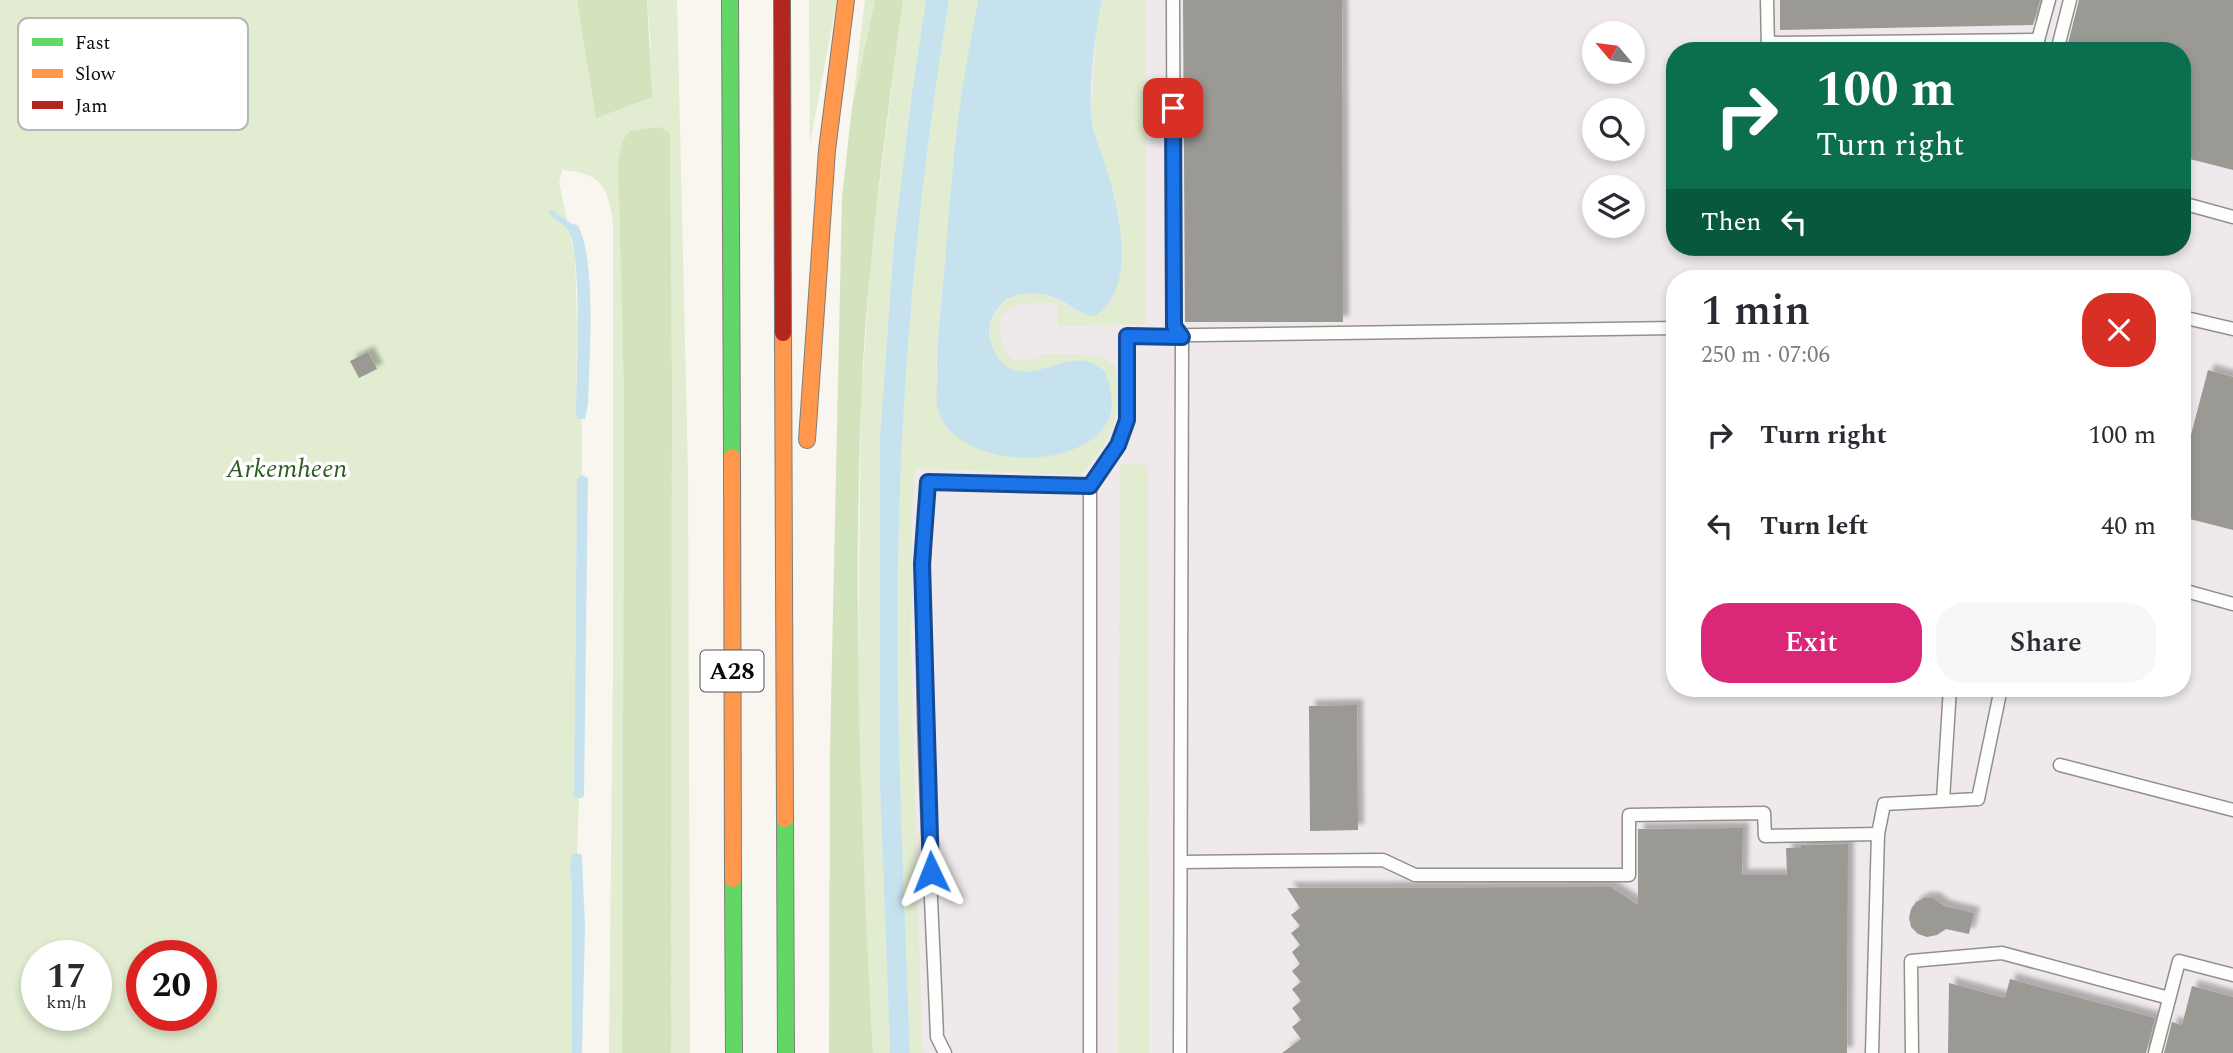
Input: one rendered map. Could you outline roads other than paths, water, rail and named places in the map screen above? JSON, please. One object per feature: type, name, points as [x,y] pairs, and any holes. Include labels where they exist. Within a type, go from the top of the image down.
[{"type":"highway","name":"A28","points":[[730,0],[734,1053]]},
{"type":"highway","name":"A28","points":[[782,0],[786,1053]]},
{"type":"highway","points":[[806,462],[827,150],[846,0]]},
{"type":"highway","name":"A28","points":[[715,110],[731,289]]},
{"type":"highway","name":"A28","points":[[785,738],[800,531]]},
{"type":"lane","points":[[1173,0],[1174,326],[1182,337],[1180,1053]]},
{"type":"lane","points":[[1767,0],[1768,42]]},
{"type":"lane","points":[[2038,42],[2049,0]]},
{"type":"lane","points":[[2059,42],[2070,0]]},
{"type":"lane","points":[[2191,205],[2233,217]]},
{"type":"lane","points":[[2191,319],[2233,329]]},
{"type":"lane","points":[[1090,1053],[1090,486],[1118,445],[1127,420],[1127,336],[1666,328]]},
{"type":"lane","points":[[945,1053],[937,1037],[924,708],[922,564],[928,482],[1090,486]]},
{"type":"lane","points":[[2191,592],[2233,604]]},
{"type":"lane","points":[[1943,800],[1949,697]]},
{"type":"lane","points":[[1872,1053],[1878,834],[1884,804],[1978,799],[1999,697]]},
{"type":"lane","points":[[2060,765],[2233,810]]},
{"type":"lane","points":[[1181,862],[1382,860],[1415,875],[1629,875],[1629,815],[1765,813],[1765,836],[1878,834]]},
{"type":"lane","points":[[1912,1053],[1911,961],[2002,953],[2169,999]]},
{"type":"lane","points":[[2155,1053],[2179,961],[2233,975]]},
{"type":"water","points":[[926,0],[949,0],[915,260],[901,457],[898,589],[900,788],[910,1053],[890,1053],[880,785],[880,436],[894,240]]},
{"type":"water","points":[[978,0],[1102,0],[1093,56],[1091,113],[1095,135],[1112,187],[1120,227],[1121,268],[1117,287],[1108,303],[1095,316],[1085,314],[1050,296],[1029,294],[1009,298],[998,307],[989,330],[995,353],[1009,368],[1030,371],[1087,361],[1105,372],[1112,401],[1109,418],[1095,436],[1074,449],[1047,456],[1019,457],[991,453],[966,443],[947,427],[937,406],[937,360],[953,161]]},
{"type":"water","points":[[550,209],[572,224],[578,225],[588,263],[590,338],[585,419],[576,416],[577,290],[573,243],[568,230],[548,213]]},
{"type":"water","points":[[582,475],[588,478],[584,796],[575,798],[577,479]]},
{"type":"water","points":[[572,854],[581,854],[582,858],[585,926],[582,1053],[572,1053],[570,867]]},
{"type":"park label","name":"Arkemheen","points":[[287,468]]}]
